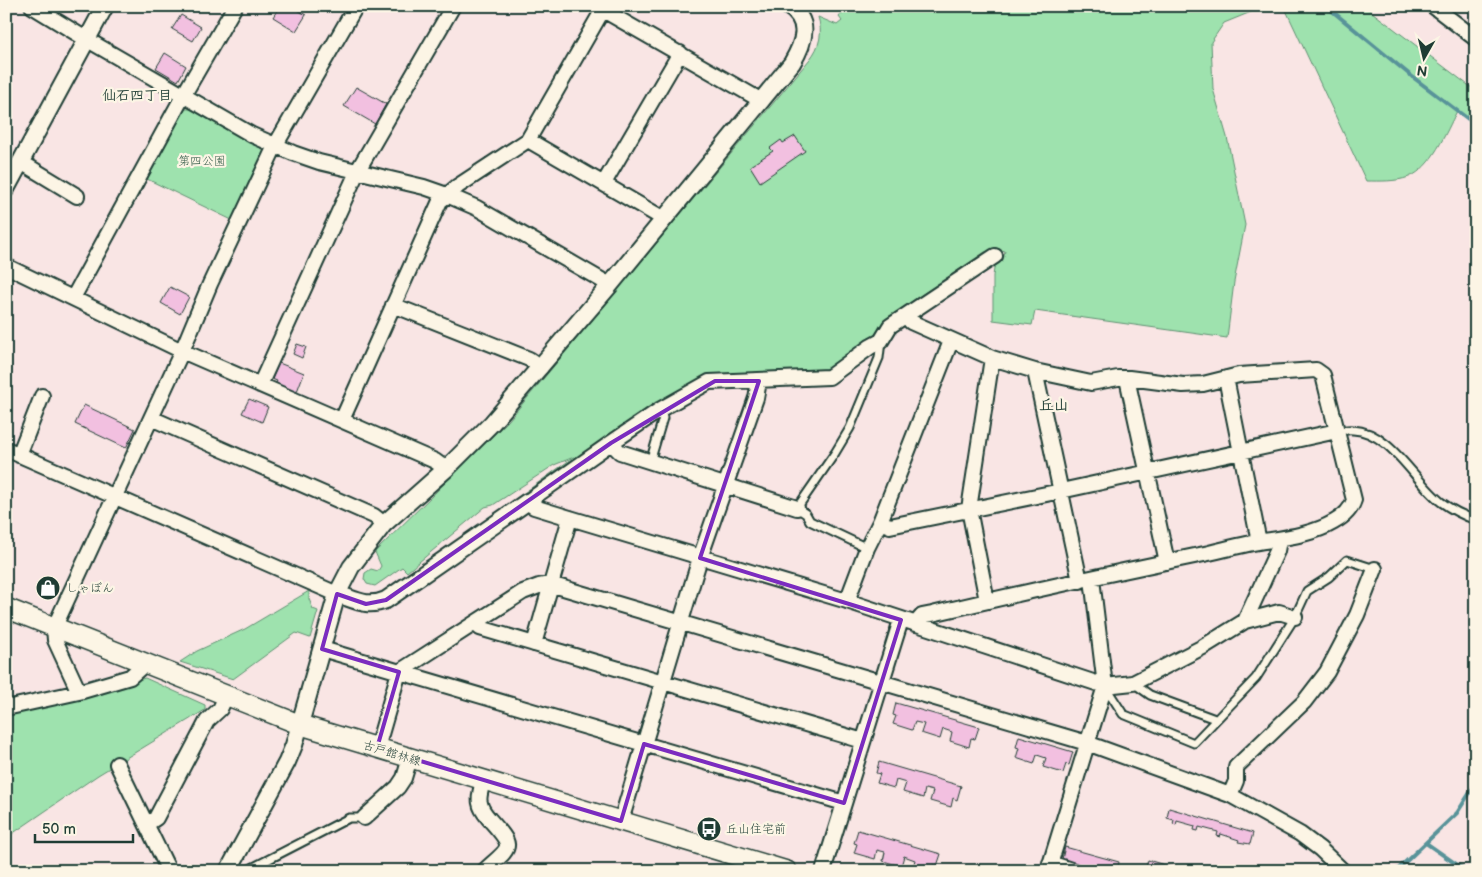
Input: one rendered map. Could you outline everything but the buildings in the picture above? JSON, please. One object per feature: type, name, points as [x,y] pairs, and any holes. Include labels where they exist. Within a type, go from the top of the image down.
[{"type":"main road","name":"古戸館林線","points":[[6,608],[301,725],[777,869]]},
{"type":"street","points":[[32,6],[86,40],[252,135],[293,154],[424,187],[447,195],[493,217],[610,285]]},
{"type":"street","points":[[6,190],[14,168],[105,6]]},
{"type":"street","points":[[72,298],[183,96],[235,6]]},
{"type":"street","points":[[79,692],[55,640],[54,628],[182,351],[210,284],[275,146],[356,6]]},
{"type":"street","points":[[260,384],[358,170],[453,6]]},
{"type":"street","points":[[229,870],[287,762],[301,725],[338,594],[351,568],[384,524],[446,469],[492,423],[541,367],[792,63],[800,50],[804,28],[801,20],[788,6]]},
{"type":"street","points":[[1433,6],[1476,39]]},
{"type":"street","points":[[342,420],[440,201],[458,186],[528,140],[602,8],[762,101]]},
{"type":"street","points":[[604,183],[680,54]]},
{"type":"street","points":[[528,140],[664,219]]},
{"type":"street","points":[[14,168],[77,196]]},
{"type":"street","points":[[42,396],[12,452],[338,594],[366,604],[376,604],[386,600],[611,442],[709,382],[829,377],[881,341],[890,326],[995,256]]},
{"type":"street","points":[[6,266],[182,351],[435,461],[446,469]]},
{"type":"street","points":[[393,306],[529,359],[541,367]]},
{"type":"street","points":[[906,316],[911,322],[992,358],[1036,371],[1091,383],[1129,378],[1183,385],[1203,384],[1239,375],[1316,370],[1323,375],[1354,500],[1352,508],[1334,522],[1279,540],[1259,542],[987,601],[922,616],[915,624]]},
{"type":"street","points":[[846,601],[867,548],[880,522],[951,341]]},
{"type":"street","points":[[987,601],[969,509],[992,358]]},
{"type":"street","points":[[1036,371],[1061,491],[1086,580],[1105,686],[1049,867],[1074,871]]},
{"type":"street","points":[[1129,378],[1128,383],[1167,562]]},
{"type":"street","points":[[1226,378],[1239,451],[1259,542]]},
{"type":"street","points":[[621,821],[700,558],[756,398],[759,380]]},
{"type":"street","points":[[151,418],[374,516],[384,524]]},
{"type":"street","points":[[880,522],[890,526],[1338,431]]},
{"type":"street","points":[[611,442],[620,452],[796,508]]},
{"type":"street","points":[[527,502],[534,507],[846,601],[1105,686],[1133,683],[1203,647],[1245,621],[1279,612],[1296,617]]},
{"type":"street","points":[[534,644],[570,518]]},
{"type":"street","points":[[1245,621],[1277,551],[1279,540]]},
{"type":"street","points":[[1230,795],[1236,781],[1236,768],[1304,702],[1327,672],[1357,616],[1375,569]]},
{"type":"street","points":[[377,748],[399,672],[523,592],[550,584],[1087,743],[1230,795],[1300,834],[1320,849],[1343,871]]},
{"type":"street","points":[[823,871],[901,620]]},
{"type":"street","points":[[476,623],[480,628],[863,741]]},
{"type":"street","points":[[322,649],[844,803]]},
{"type":"street","points":[[6,708],[79,692],[130,677],[143,663]]},
{"type":"street","points":[[147,824],[156,818],[207,721],[220,709],[226,696]]},
{"type":"street","points":[[364,818],[398,787],[404,778],[410,758]]},
{"type":"street","points":[[117,764],[169,871]]},
{"type":"street","points":[[483,780],[479,803],[484,812],[506,838],[508,846],[506,851],[484,871]]},
{"type":"lane","points":[[867,548],[810,521],[806,514],[796,508],[850,428],[878,358],[881,341]]},
{"type":"lane","points":[[650,462],[663,418],[661,410]]},
{"type":"lane","points":[[1338,431],[1354,429],[1369,434],[1387,445],[1441,502],[1465,517],[1476,520]]},
{"type":"lane","points":[[1105,686],[1123,714],[1194,742],[1256,678],[1296,617],[1307,591],[1329,577],[1347,560],[1375,569]]},
{"type":"lane","points":[[1133,683],[1150,695],[1215,719]]},
{"type":"lane","points":[[229,870],[248,870],[349,818],[364,818]]},
{"type":"highlighted area","points":[[715,381],[759,381],[700,558],[901,620],[844,803],[644,744],[621,821],[377,748],[399,672],[322,649],[337,594],[366,604],[386,600],[611,443]]},
{"type":"green space","points":[[848,6],[1259,6],[1251,12],[1224,23],[1211,42],[1213,89],[1227,137],[1245,225],[1234,282],[1227,338],[1035,311],[1032,325],[993,320],[993,276],[995,262],[1003,260],[1005,251],[997,249],[985,252],[887,318],[876,336],[831,369],[704,378],[524,493],[574,457],[554,465],[493,505],[485,507],[407,572],[402,567],[375,586],[367,584],[364,579],[365,573],[371,569],[378,571],[381,566],[375,552],[508,421],[810,59],[820,39],[818,17],[837,25],[842,21],[839,17]]},
{"type":"green space","points":[[1284,6],[1364,6],[1476,91],[1476,125],[1457,111],[1438,148],[1425,166],[1409,177],[1398,180],[1366,181]]},
{"type":"green space","name":"第四公園","points":[[184,109],[190,109],[259,147],[265,153],[234,221],[147,179]]},
{"type":"green space","points":[[309,591],[309,599],[313,609],[318,611],[310,638],[296,633],[233,679],[180,662],[197,651],[245,629]]},
{"type":"green space","points":[[145,678],[205,705],[205,710],[98,775],[6,838],[6,713],[80,697]]},
{"type":"waterway","points":[[1326,6],[1410,75],[1476,125]]},
{"type":"waterway","points":[[1396,871],[1457,813],[1476,783]]},
{"type":"waterway","points":[[1426,843],[1466,871]]},
{"type":"place","name":"しゃぼん","points":[[48,588]]},
{"type":"place","name":"丘山住宅前","points":[[709,829]]},
{"type":"district","name":"仙石四丁目","points":[[137,95]]},
{"type":"district","name":"丘山","points":[[1054,405]]}]
